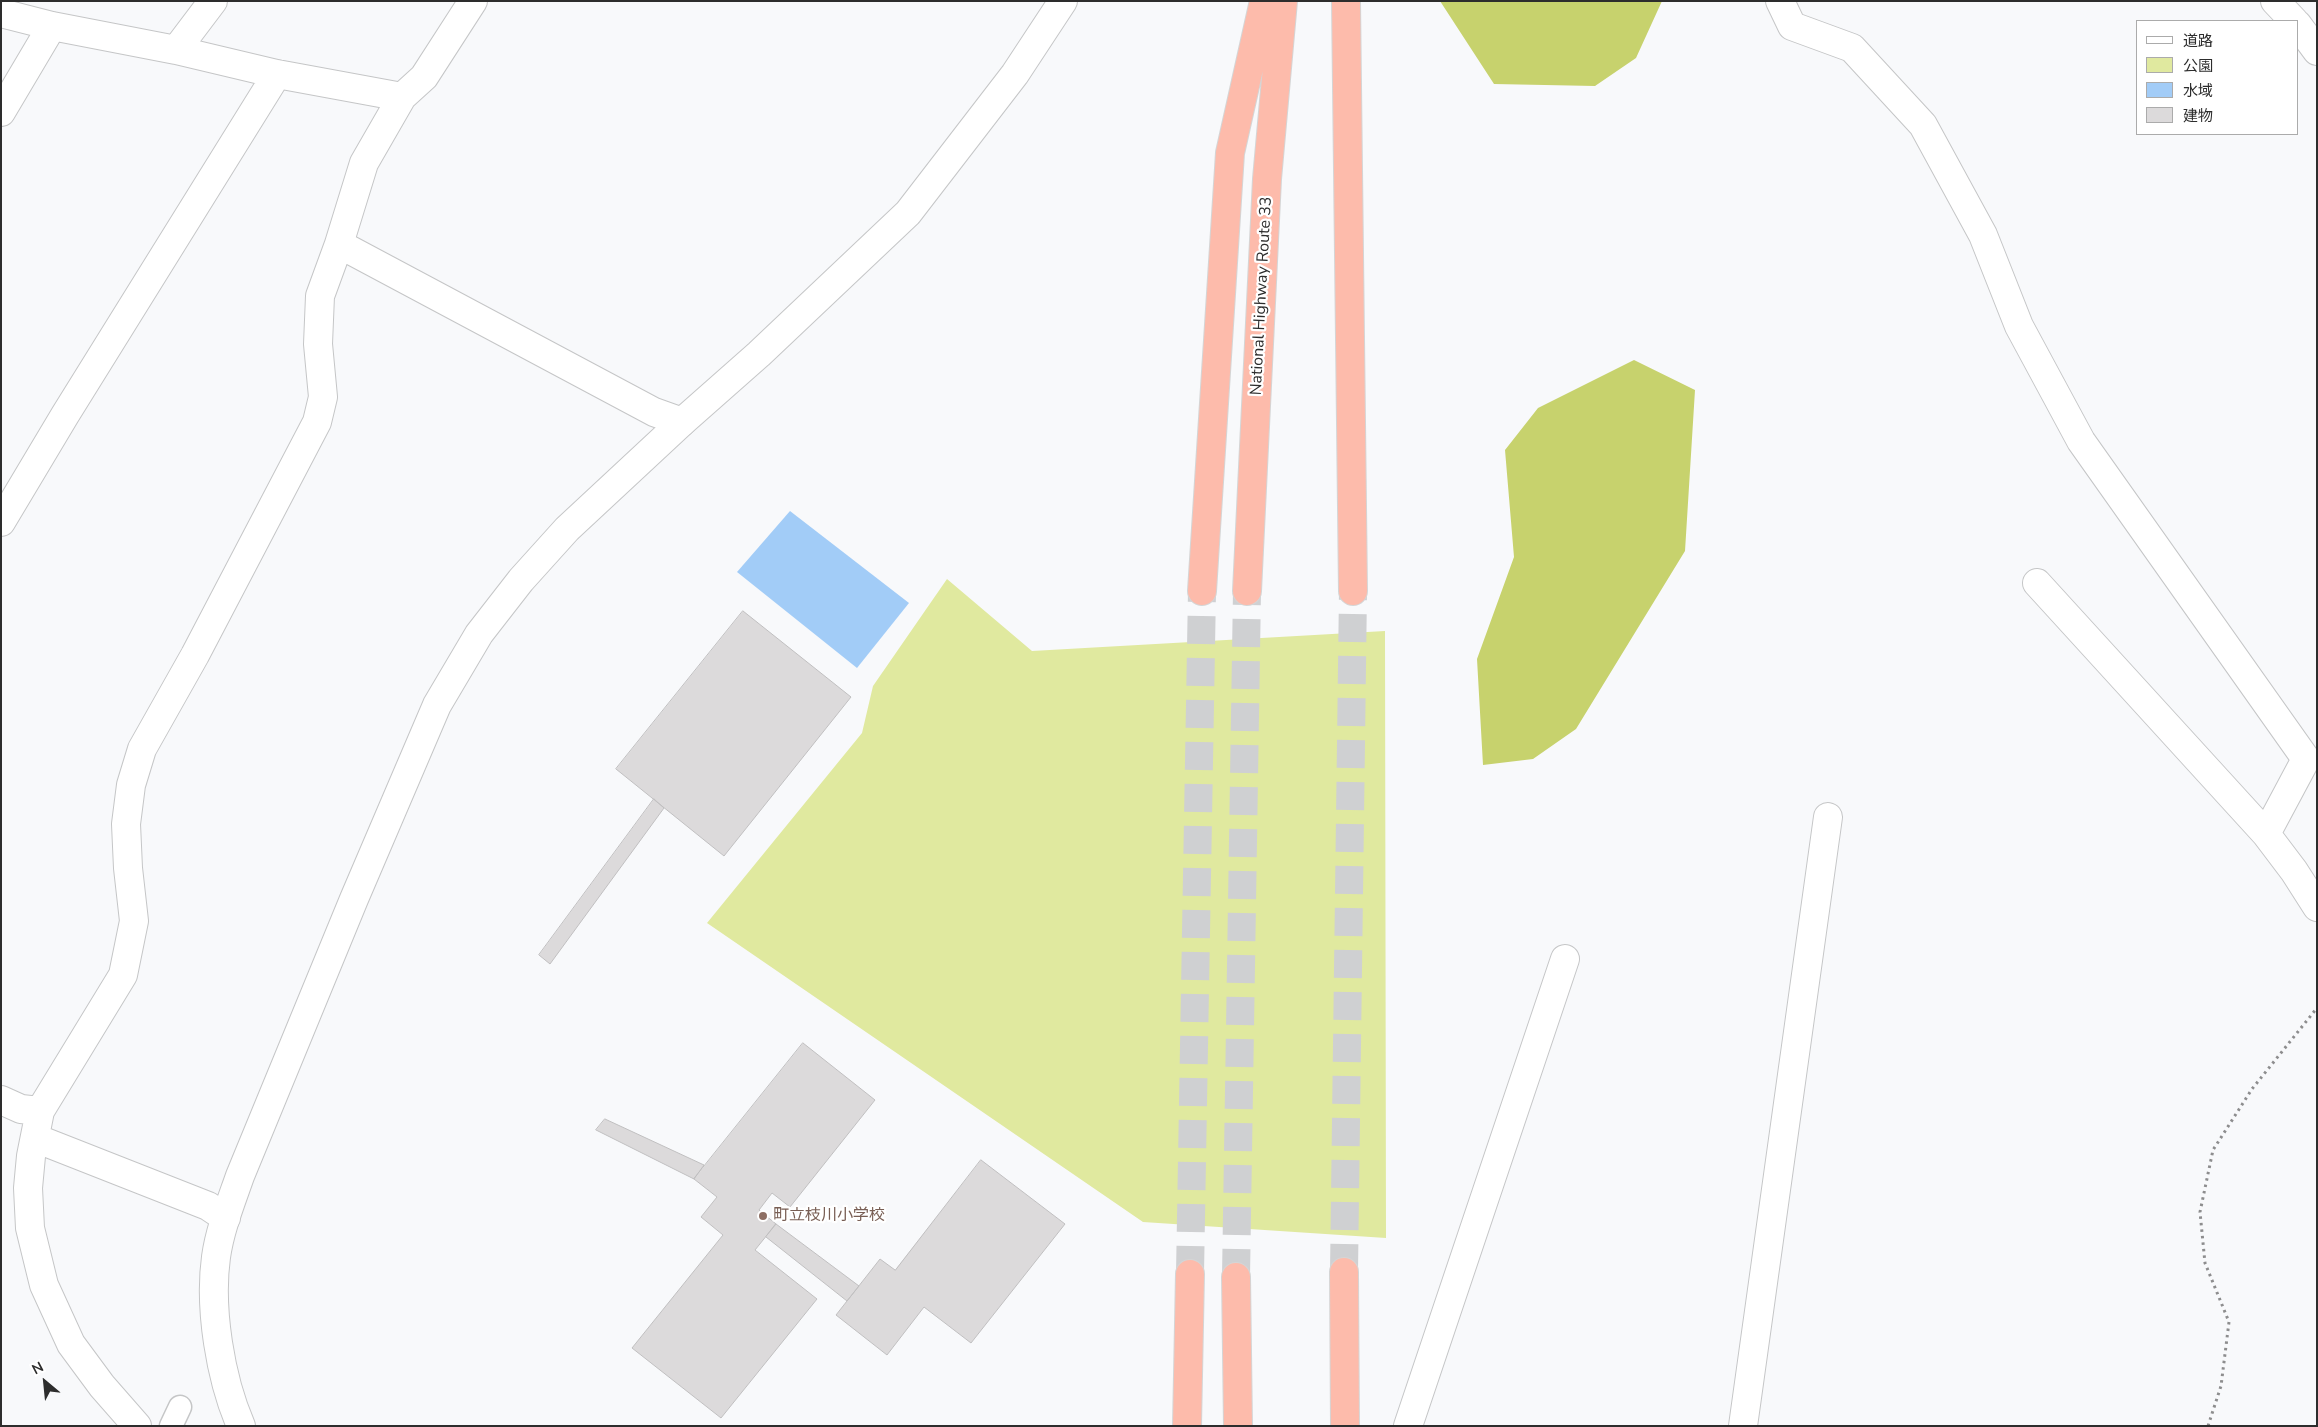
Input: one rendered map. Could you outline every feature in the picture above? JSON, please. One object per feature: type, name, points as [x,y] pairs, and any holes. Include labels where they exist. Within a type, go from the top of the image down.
[{"type":"highway","points":[[1202,590],[1230,153],[1264,1]]},
{"type":"highway","name":"National Highway Route 33","points":[[1247,591],[1267,178],[1283,1]]},
{"type":"highway","points":[[1346,1],[1353,591]]},
{"type":"highway","points":[[1344,1272],[1345,1426]]},
{"type":"highway","points":[[1187,1426],[1190,1274]]},
{"type":"highway","points":[[1236,1277],[1238,1426]]},
{"type":"street","points":[[176,50],[213,1]]},
{"type":"street","points":[[136,1426],[102,1386],[71,1344],[44,1285],[30,1228],[28,1188],[40,1111],[123,975],[134,922],[128,868],[126,824],[131,784],[142,749],[195,655],[317,422],[323,397],[318,344],[320,296],[339,244],[364,163],[402,98],[424,77],[473,1]]},
{"type":"street","points":[[241,1426],[224,1374],[213,1291],[216,1255],[226,1218],[240,1176],[354,899],[437,705],[479,634],[521,580],[567,529],[682,422],[759,354],[908,213],[1016,74],[1062,1]]},
{"type":"street","points":[[1780,1],[1792,26],[1852,48],[1923,125],[1982,235],[2019,326],[2081,441],[2306,759],[2266,834]]},
{"type":"street","points":[[2275,1],[2294,20]]},
{"type":"street","points":[[1,13],[52,26],[176,50],[277,74],[402,98]]},
{"type":"street","points":[[2298,25],[2317,51]]},
{"type":"street","points":[[1,112],[52,26]]},
{"type":"street","points":[[1,522],[65,415],[277,74]]},
{"type":"street","points":[[339,244],[654,412],[682,422]]},
{"type":"street","points":[[2037,583],[2266,834],[2294,870],[2317,907]]},
{"type":"street","points":[[1743,1426],[1828,817]]},
{"type":"street","points":[[1408,1426],[1564,959]]},
{"type":"street","points":[[1,1100],[21,1109],[40,1111]]},
{"type":"street","points":[[35,1138],[208,1206],[226,1218]]},
{"type":"path","points":[[2208,1426],[2221,1386],[2229,1322],[2205,1263],[2200,1212],[2213,1150],[2252,1089],[2317,1008]]},
{"type":"green space","points":[[1440,1],[1662,1],[1636,58],[1595,86],[1494,84]]},
{"type":"green space","points":[[1634,360],[1695,390],[1685,551],[1576,729],[1533,759],[1483,765],[1477,659],[1514,557],[1505,450],[1538,408]]},
{"type":"green space","points":[[947,579],[1032,651],[1385,631],[1386,1238],[1143,1222],[707,923],[862,733],[873,686]]},
{"type":"water","points":[[790,511],[909,603],[857,668],[737,572]]},
{"type":"building","points":[[743,611],[851,697],[724,856],[616,769]]},
{"type":"building","points":[[654,799],[664,808],[550,964],[539,955]]},
{"type":"building","points":[[803,1043],[875,1100],[790,1207],[772,1193],[759,1210],[776,1224],[755,1250],[817,1299],[721,1418],[632,1348],[723,1235],[701,1217],[717,1197],[694,1179]]},
{"type":"building","points":[[605,1119],[704,1165],[694,1179],[596,1130]]},
{"type":"building","points":[[981,1160],[1065,1224],[971,1343],[924,1307],[887,1355],[836,1315],[880,1259],[895,1270]]},
{"type":"building","points":[[776,1224],[859,1286],[847,1301],[766,1237]]},
{"type":"tunnel","points":[[1190,1274],[1202,591]]},
{"type":"tunnel","points":[[1236,1277],[1247,591]]},
{"type":"tunnel","points":[[1344,1272],[1353,591]]},
{"type":"place","name":"町立枝川小学校","points":[[763,1216]]}]
